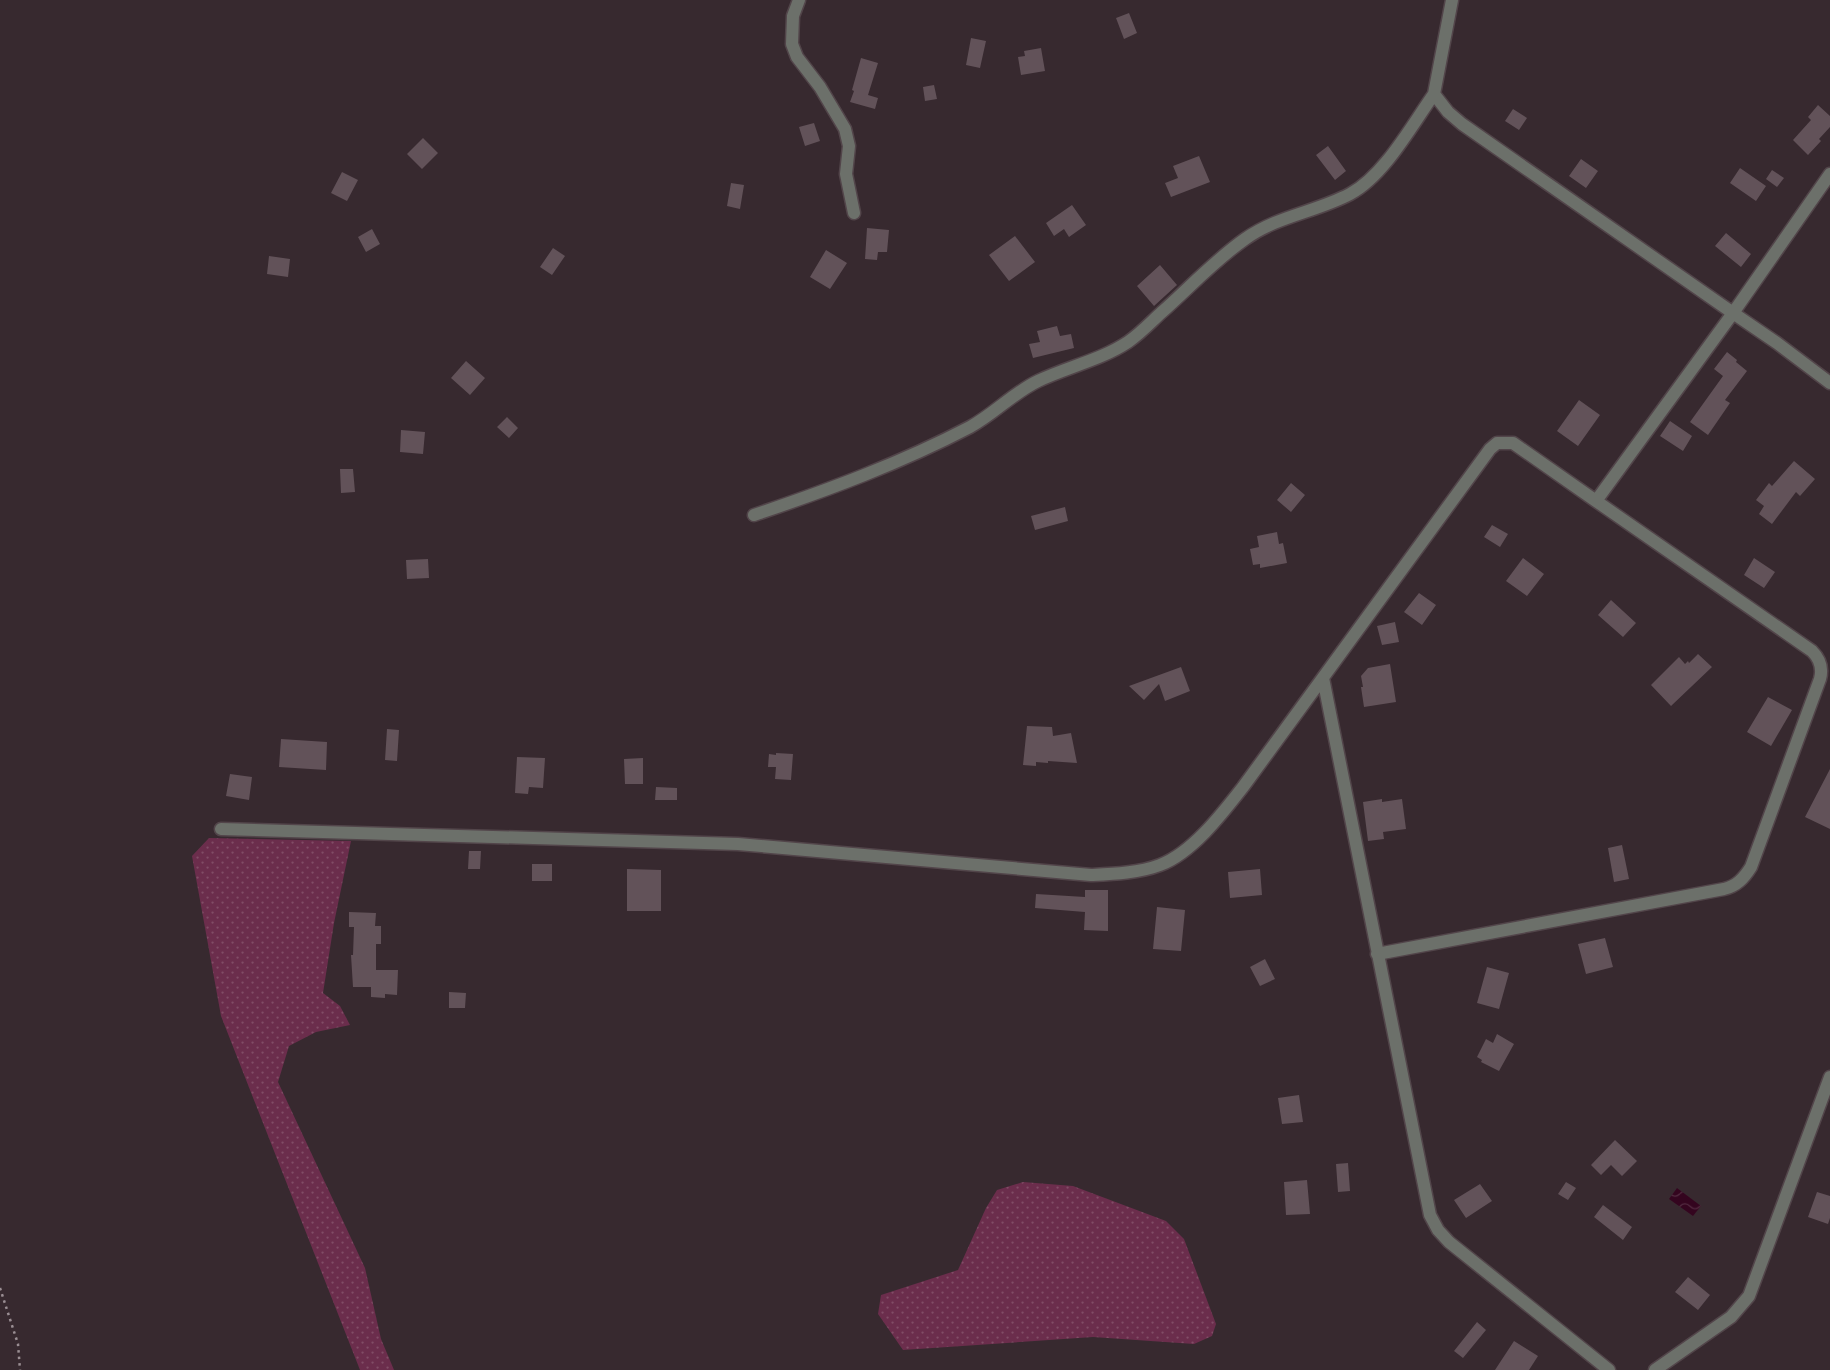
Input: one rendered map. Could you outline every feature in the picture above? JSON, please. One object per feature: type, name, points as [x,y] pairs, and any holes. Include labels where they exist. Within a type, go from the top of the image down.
[{"type":"street","points":[[799,0],[793,16],[792,44],[797,57],[820,87],[845,129],[849,146],[846,174],[854,213]]},
{"type":"street","points":[[754,515],[856,479],[948,438],[978,423],[1037,382],[1102,356],[1138,334],[1215,264],[1251,235],[1278,221],[1342,198],[1366,184],[1391,155],[1434,94],[1452,0]]},
{"type":"street","points":[[1434,94],[1448,112],[1462,124],[1733,312],[1830,383]]},
{"type":"street","points":[[1596,501],[1830,174]]},
{"type":"street","points":[[222,829],[720,843],[1077,874],[1122,873],[1161,865],[1193,842],[1239,792],[1493,446],[1502,442],[1517,446],[1812,651],[1818,659],[1821,669],[1820,679],[1751,867],[1741,880],[1733,886],[1377,954]]},
{"type":"street","points":[[1323,678],[1427,1206],[1435,1225],[1449,1242],[1609,1370]]},
{"type":"street","points":[[1655,1370],[1726,1321],[1746,1300],[1765,1255],[1830,1077]]},
{"type":"path","points":[[0,1288],[18,1344],[20,1370]]},
{"type":"shaded area","points":[[209,838],[351,841],[334,923],[323,993],[340,1006],[350,1025],[316,1032],[289,1046],[278,1082],[365,1268],[381,1339],[394,1370],[360,1370],[221,1016],[192,856]]},
{"type":"shaded area","points":[[1023,1182],[1073,1186],[1166,1221],[1184,1239],[1216,1324],[1212,1336],[1194,1344],[1093,1337],[903,1350],[878,1314],[881,1295],[958,1270],[986,1208],[997,1190]]},
{"type":"water","points":[[1677,1188],[1701,1206],[1693,1216],[1669,1199]]},
{"type":"building","points":[[1129,13],[1137,33],[1124,39],[1116,18]]},
{"type":"building","points":[[971,38],[986,41],[980,68],[966,65]]},
{"type":"building","points":[[1041,48],[1045,71],[1021,75],[1018,57],[1025,56],[1024,51]]},
{"type":"building","points":[[861,58],[878,63],[868,95],[878,98],[875,109],[850,102]]},
{"type":"building","points":[[934,85],[937,99],[925,101],[923,87]]},
{"type":"building","points":[[1818,105],[1830,116],[1830,127],[1819,139],[1821,141],[1808,155],[1793,140],[1811,120],[1808,117]]},
{"type":"building","points":[[1513,109],[1527,118],[1519,130],[1505,121]]},
{"type":"building","points":[[814,123],[820,141],[805,146],[799,127]]},
{"type":"building","points":[[423,138],[438,153],[422,169],[407,154]]},
{"type":"building","points":[[1328,146],[1346,171],[1335,180],[1316,155]]},
{"type":"building","points":[[1199,156],[1210,182],[1171,197],[1165,183],[1178,178],[1173,166]]},
{"type":"building","points":[[1581,159],[1598,171],[1586,188],[1569,176]]},
{"type":"building","points":[[1740,168],[1766,186],[1756,201],[1730,183]]},
{"type":"building","points":[[1772,170],[1784,178],[1777,187],[1766,179]]},
{"type":"building","points":[[342,172],[358,180],[347,201],[331,193]]},
{"type":"building","points":[[731,183],[744,185],[740,209],[727,206]]},
{"type":"building","points":[[1072,205],[1086,225],[1069,237],[1064,229],[1054,236],[1046,223]]},
{"type":"building","points":[[867,228],[889,230],[887,252],[878,252],[877,260],[865,259]]},
{"type":"building","points":[[372,229],[380,244],[366,252],[358,237]]},
{"type":"building","points":[[1726,233],[1751,254],[1741,267],[1715,246]]},
{"type":"building","points":[[1015,236],[1035,262],[1009,281],[989,255]]},
{"type":"building","points":[[553,248],[565,256],[552,275],[540,267]]},
{"type":"building","points":[[826,250],[847,263],[830,289],[810,277]]},
{"type":"building","points":[[269,256],[290,259],[288,277],[267,274]]},
{"type":"building","points":[[1160,265],[1177,285],[1154,306],[1137,286]]},
{"type":"building","points":[[1057,326],[1060,336],[1071,334],[1074,348],[1033,358],[1029,344],[1040,342],[1037,331]]},
{"type":"building","points":[[1727,352],[1747,371],[1725,400],[1730,403],[1708,435],[1690,422],[1723,376],[1714,369]]},
{"type":"building","points":[[466,361],[485,378],[470,395],[451,378]]},
{"type":"building","points":[[1579,400],[1600,415],[1578,446],[1557,431]]},
{"type":"building","points":[[507,417],[518,428],[509,438],[497,427]]},
{"type":"building","points":[[1670,421],[1692,436],[1683,451],[1660,436]]},
{"type":"building","points":[[401,430],[425,432],[423,454],[400,452]]},
{"type":"building","points":[[1794,461],[1815,479],[1800,496],[1796,492],[1772,524],[1759,514],[1764,506],[1756,500],[1769,483],[1772,486]]},
{"type":"building","points":[[340,469],[353,469],[355,492],[341,493]]},
{"type":"building","points":[[1291,483],[1305,495],[1291,512],[1277,500]]},
{"type":"building","points":[[1065,507],[1068,521],[1035,530],[1031,516]]},
{"type":"building","points":[[1492,525],[1508,534],[1500,547],[1484,537]]},
{"type":"building","points":[[1277,532],[1279,544],[1283,543],[1287,563],[1260,568],[1260,564],[1253,565],[1250,549],[1259,547],[1257,536]]},
{"type":"building","points":[[1523,558],[1544,574],[1527,596],[1506,581]]},
{"type":"building","points":[[1754,558],[1775,572],[1764,588],[1744,575]]},
{"type":"building","points":[[428,559],[429,578],[407,579],[406,560]]},
{"type":"building","points":[[1419,593],[1436,605],[1422,625],[1404,612]]},
{"type":"building","points":[[1611,600],[1636,623],[1623,637],[1598,615]]},
{"type":"building","points":[[1395,622],[1399,642],[1382,645],[1377,626]]},
{"type":"building","points":[[1698,654],[1712,667],[1671,706],[1651,685],[1679,657],[1685,664],[1688,661],[1689,663]]},
{"type":"building","points":[[1390,664],[1396,702],[1364,707],[1361,676],[1368,668]]},
{"type":"building","points":[[1181,667],[1190,691],[1165,701],[1159,684],[1144,700],[1129,686]]},
{"type":"building","points":[[1768,697],[1792,710],[1771,746],[1747,732]]},
{"type":"building","points":[[1027,726],[1052,727],[1053,736],[1071,733],[1077,763],[1048,761],[1048,763],[1036,762],[1036,766],[1023,765]]},
{"type":"building","points":[[387,729],[399,730],[397,761],[385,760]]},
{"type":"building","points":[[281,739],[327,742],[326,770],[279,767]]},
{"type":"building","points":[[776,753],[793,754],[791,780],[775,779],[776,767],[768,767],[769,754],[776,755]]},
{"type":"building","points":[[517,757],[545,758],[543,788],[529,787],[528,794],[515,793]]},
{"type":"building","points":[[643,758],[643,784],[625,784],[624,759]]},
{"type":"building","points":[[1830,769],[1830,829],[1805,817]]},
{"type":"building","points":[[230,774],[252,777],[249,800],[226,796]]},
{"type":"building","points":[[656,787],[677,788],[677,800],[655,800]]},
{"type":"building","points":[[1382,799],[1382,802],[1402,799],[1406,829],[1383,832],[1384,839],[1368,841],[1363,802]]},
{"type":"building","points":[[1622,845],[1629,879],[1614,882],[1608,848]]},
{"type":"building","points":[[469,851],[481,851],[480,869],[468,869]]},
{"type":"building","points":[[532,864],[552,864],[552,881],[532,881]]},
{"type":"building","points":[[627,869],[661,870],[661,911],[627,911]]},
{"type":"building","points":[[1260,869],[1262,895],[1230,898],[1228,872]]},
{"type":"building","points":[[1085,890],[1108,890],[1108,931],[1084,930],[1085,912],[1035,908],[1036,894],[1085,897]]},
{"type":"building","points":[[1157,907],[1185,910],[1181,951],[1153,949]]},
{"type":"building","points":[[349,912],[376,913],[375,926],[381,926],[381,944],[376,944],[376,970],[398,970],[397,995],[385,994],[385,998],[371,997],[371,987],[353,987],[351,955],[353,955],[354,927],[349,927]]},
{"type":"building","points":[[1605,938],[1613,967],[1586,974],[1578,944]]},
{"type":"building","points":[[1265,959],[1275,979],[1260,986],[1250,967]]},
{"type":"building","points":[[1487,967],[1509,973],[1499,1009],[1477,1003]]},
{"type":"building","points":[[449,992],[466,993],[465,1008],[449,1008]]},
{"type":"building","points":[[1497,1034],[1514,1044],[1499,1071],[1481,1062],[1482,1060],[1477,1057],[1486,1039],[1493,1043]]},
{"type":"building","points":[[1299,1095],[1303,1122],[1282,1124],[1278,1098]]},
{"type":"building","points":[[1615,1140],[1637,1161],[1622,1176],[1611,1165],[1601,1175],[1591,1165]]},
{"type":"building","points":[[1348,1163],[1350,1191],[1338,1192],[1336,1164]]},
{"type":"building","points":[[1307,1180],[1310,1214],[1286,1215],[1284,1182]]},
{"type":"building","points":[[1566,1182],[1576,1188],[1568,1200],[1558,1194]]},
{"type":"building","points":[[1480,1184],[1492,1201],[1466,1218],[1454,1200]]},
{"type":"building","points":[[1817,1192],[1830,1196],[1830,1218],[1828,1224],[1808,1217]]},
{"type":"building","points":[[1603,1205],[1632,1227],[1623,1240],[1594,1217]]},
{"type":"building","points":[[1688,1277],[1710,1295],[1698,1310],[1675,1292]]},
{"type":"building","points":[[1477,1322],[1486,1330],[1463,1358],[1454,1351]]},
{"type":"building","points":[[1514,1341],[1538,1356],[1529,1370],[1495,1370]]}]
